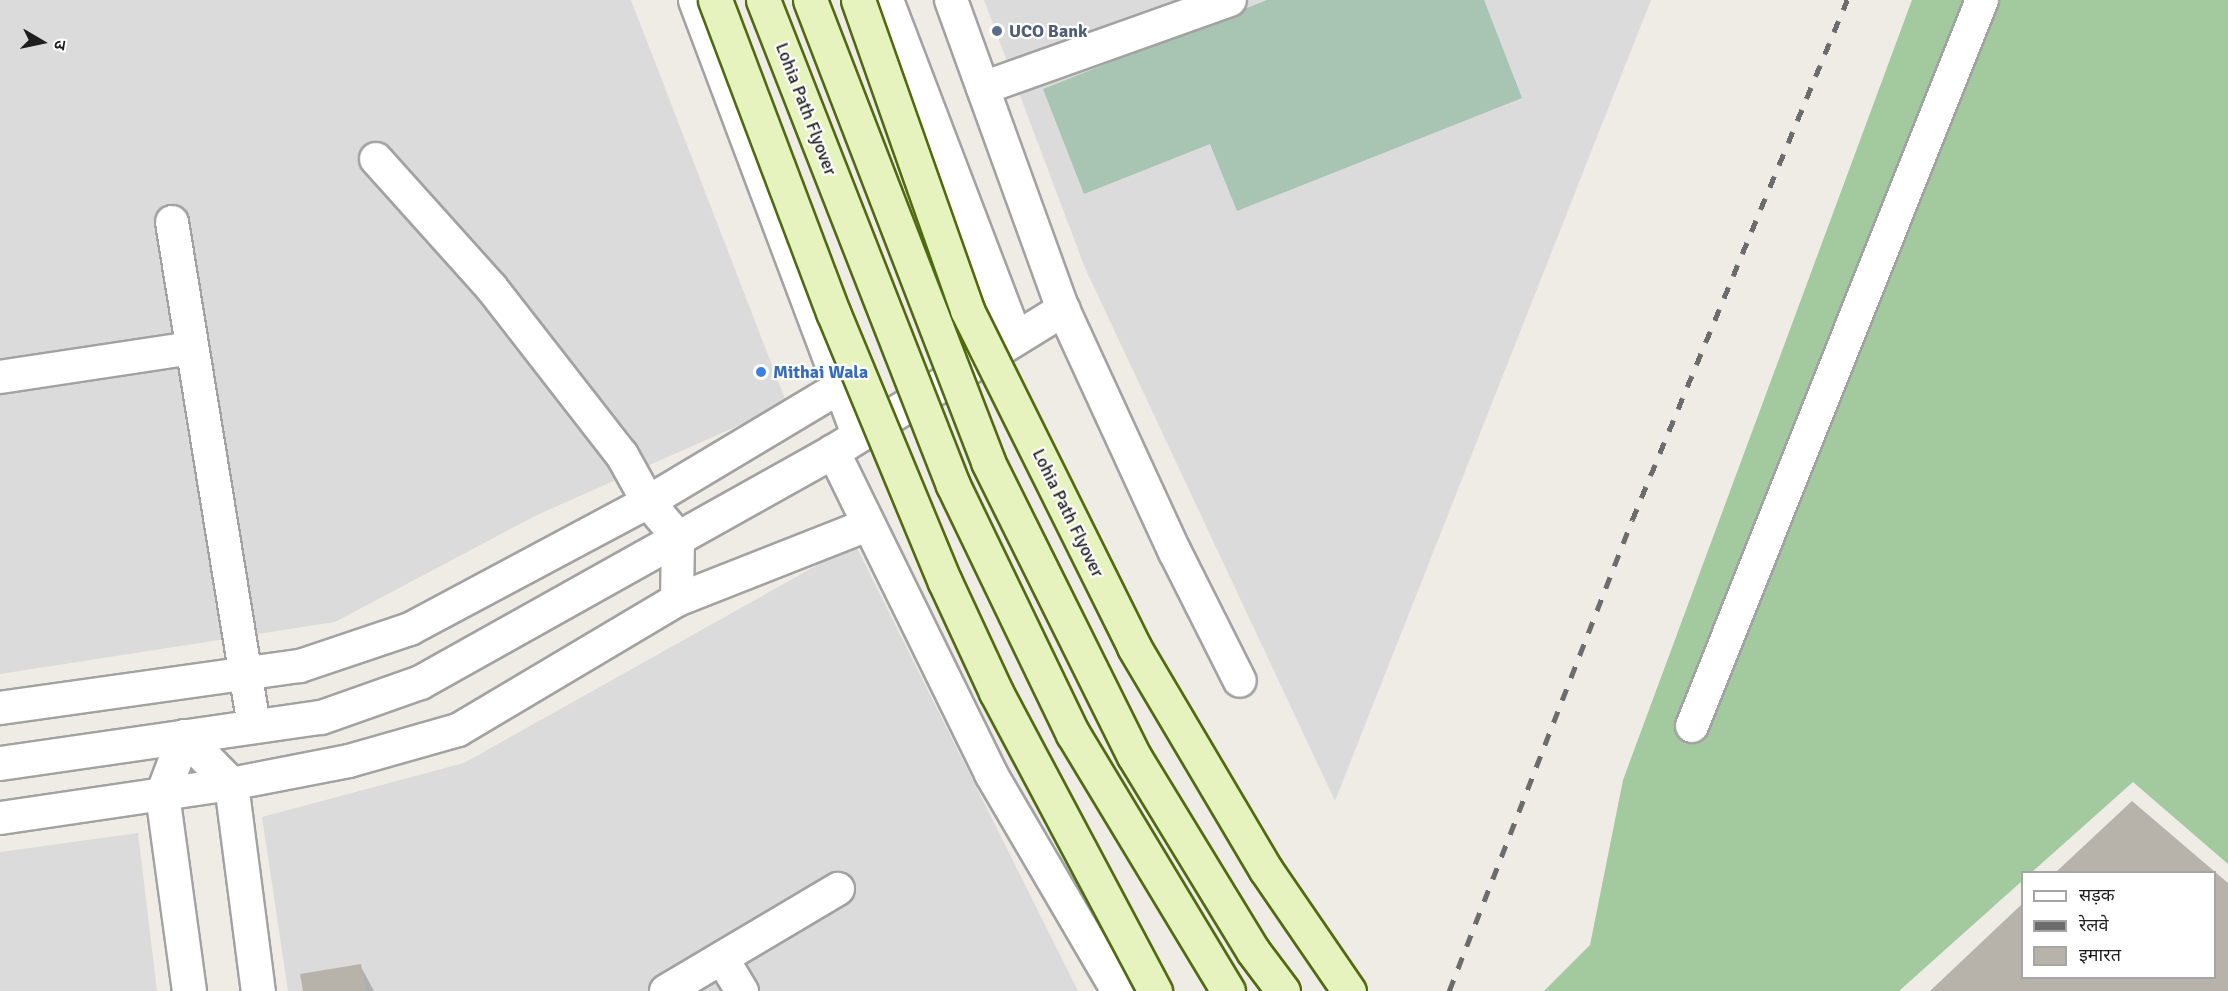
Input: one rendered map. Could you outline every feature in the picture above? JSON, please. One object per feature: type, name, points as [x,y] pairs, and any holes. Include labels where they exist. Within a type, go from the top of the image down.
[{"type":"main road","points":[[715,0],[833,312],[945,582],[996,692],[1155,991]]},
{"type":"main road","name":"Lohia Path Flyover","points":[[763,0],[953,485],[1073,734],[1228,991]]},
{"type":"main road","points":[[810,0],[988,462],[1134,756],[1253,951],[1283,991]]},
{"type":"main road","name":"Lohia Path Flyover","points":[[858,0],[978,331],[1134,647],[1266,870],[1349,991]]},
{"type":"street","points":[[695,0],[840,387],[845,442],[867,525],[991,774],[1118,991]]},
{"type":"street","points":[[886,0],[1014,336]]},
{"type":"street","points":[[951,0],[1064,309],[1175,552],[1240,681]]},
{"type":"street","points":[[983,88],[1230,0]]},
{"type":"street","points":[[1692,726],[1982,0]]},
{"type":"street","points":[[376,159],[491,287],[622,455],[648,502],[678,537],[677,600]]},
{"type":"street","points":[[172,222],[254,726]]},
{"type":"street","points":[[0,763],[321,717],[420,682],[845,442],[1014,336],[1064,309]]},
{"type":"street","points":[[0,377],[192,348]]},
{"type":"street","points":[[0,708],[300,666],[410,629],[648,502],[840,387]]},
{"type":"street","points":[[0,818],[231,784],[350,761],[458,730],[677,600],[867,525]]},
{"type":"street","points":[[184,736],[231,784],[258,991]]},
{"type":"street","points":[[184,736],[162,794],[189,991]]},
{"type":"street","points":[[666,991],[838,889]]},
{"type":"street","points":[[722,958],[742,991]]},
{"type":"shaded area","points":[[0,0],[631,0],[787,404],[537,515],[335,622],[0,674]]},
{"type":"shaded area","points":[[984,0],[1651,0],[1335,801],[1085,268]]},
{"type":"shaded area","points":[[855,544],[1078,991],[288,991],[262,817],[464,763]]},
{"type":"shaded area","points":[[138,833],[157,991],[0,991],[0,852]]},
{"type":"green space","points":[[1267,0],[1484,0],[1522,98],[1237,211],[1210,144],[1084,194],[1043,89]]},
{"type":"green space","points":[[1912,0],[2228,0],[2228,864],[2133,782],[2033,871],[2021,871],[2021,882],[1899,991],[1544,991],[1590,945],[1623,780]]},
{"type":"building","points":[[2132,801],[2214,871],[2057,871]]},
{"type":"building","points":[[2216,873],[2228,883],[2228,991],[1930,991],[2021,905],[2021,979],[2216,979]]},
{"type":"building","points":[[361,964],[366,991],[303,991],[300,974]]},
{"type":"railway","points":[[1449,991],[1632,520],[1847,0]]},
{"type":"place","name":"UCO Bank","points":[[997,31]]},
{"type":"place","name":"Mithai Wala","points":[[761,372]]}]
